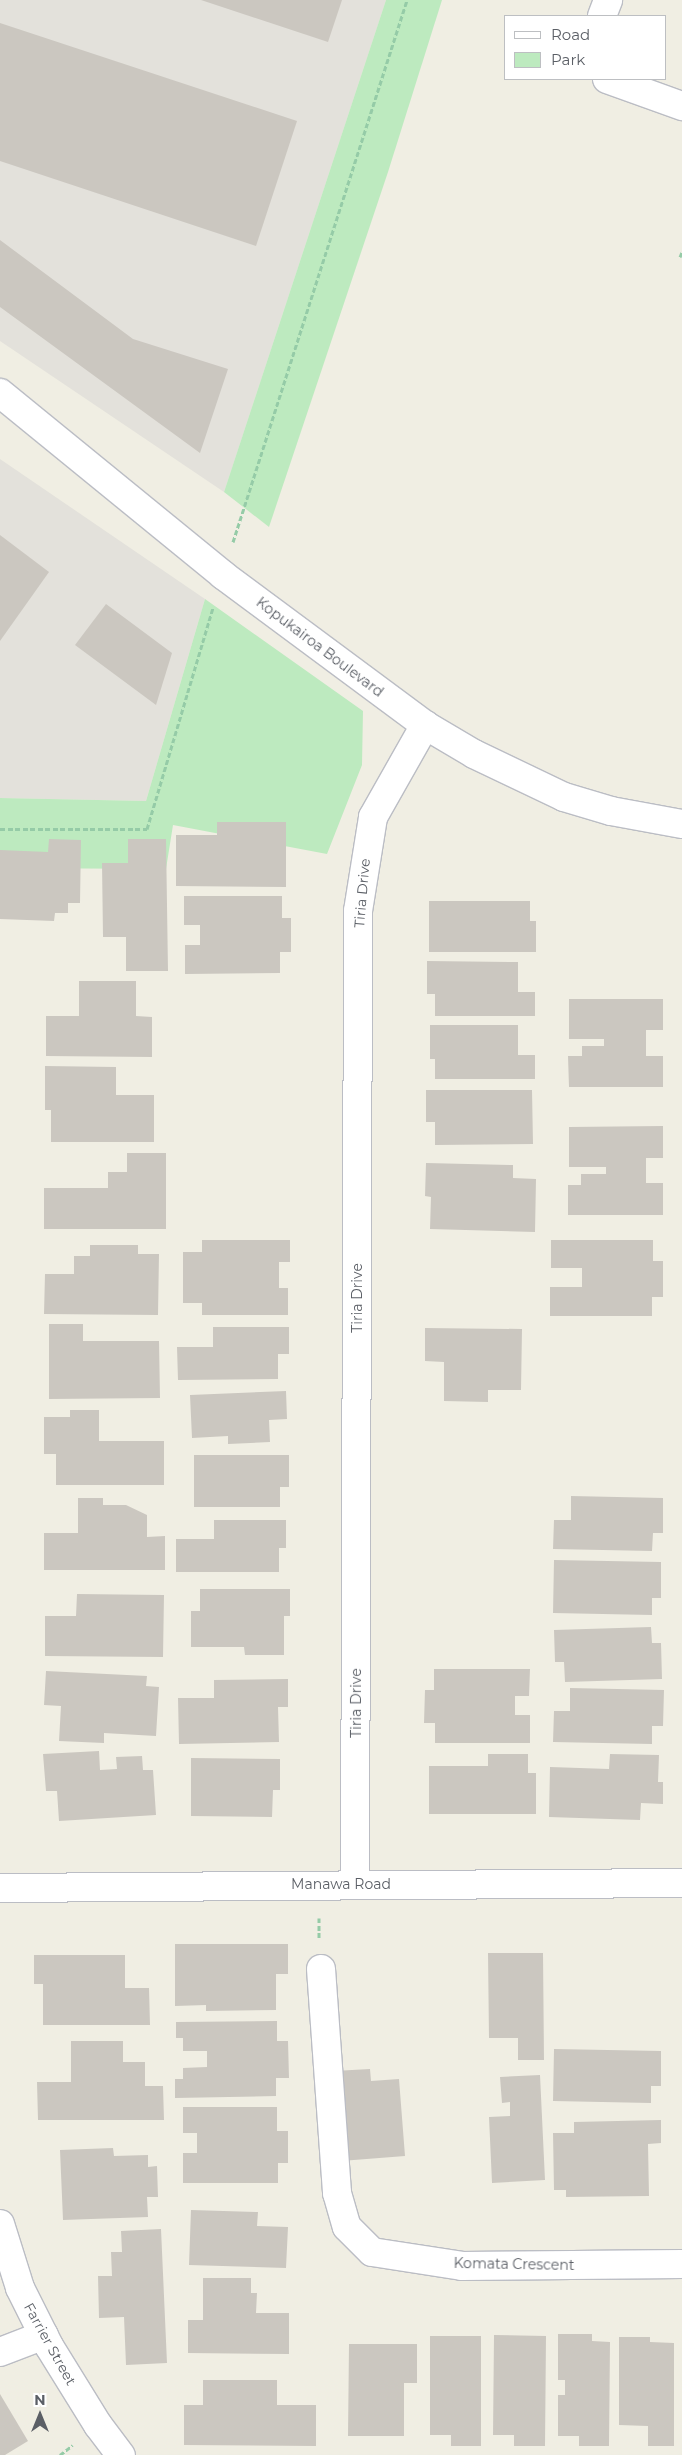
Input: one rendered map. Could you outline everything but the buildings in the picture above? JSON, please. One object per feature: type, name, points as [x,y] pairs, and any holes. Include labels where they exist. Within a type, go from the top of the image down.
[{"type":"street","points":[[602,15],[608,0]]},
{"type":"street","points":[[611,80],[682,106]]},
{"type":"street","name":"Kopukairoa Boulevard","points":[[0,392],[223,575],[425,725],[474,754],[564,797],[612,811],[682,824]]},
{"type":"street","name":"Tiria Drive","points":[[355,1885],[358,911],[373,817],[425,725]]},
{"type":"street","name":"Manawa Road","points":[[0,1888],[319,1884],[682,1883]]},
{"type":"street","name":"Komata Crescent","points":[[321,1969],[337,2193],[347,2226],[372,2252],[462,2266],[682,2264]]},
{"type":"street","name":"Farrier Street","points":[[0,2226],[20,2288],[44,2335],[98,2425],[121,2455]]},
{"type":"street","points":[[0,2352],[44,2335]]},
{"type":"path","points":[[0,829],[147,829],[223,575],[407,0]]},
{"type":"path","points":[[680,257],[682,252]]},
{"type":"path","points":[[319,1884],[321,1969]]},
{"type":"shaded area","points":[[0,0],[386,0],[224,492],[0,341]]},
{"type":"shaded area","points":[[0,459],[205,599],[146,801],[0,798]]},
{"type":"green space","points":[[386,0],[442,0],[388,172],[269,527],[224,492]]},
{"type":"green space","points":[[205,599],[363,711],[362,765],[327,854],[173,825],[166,869],[0,868],[0,798],[146,801]]}]
